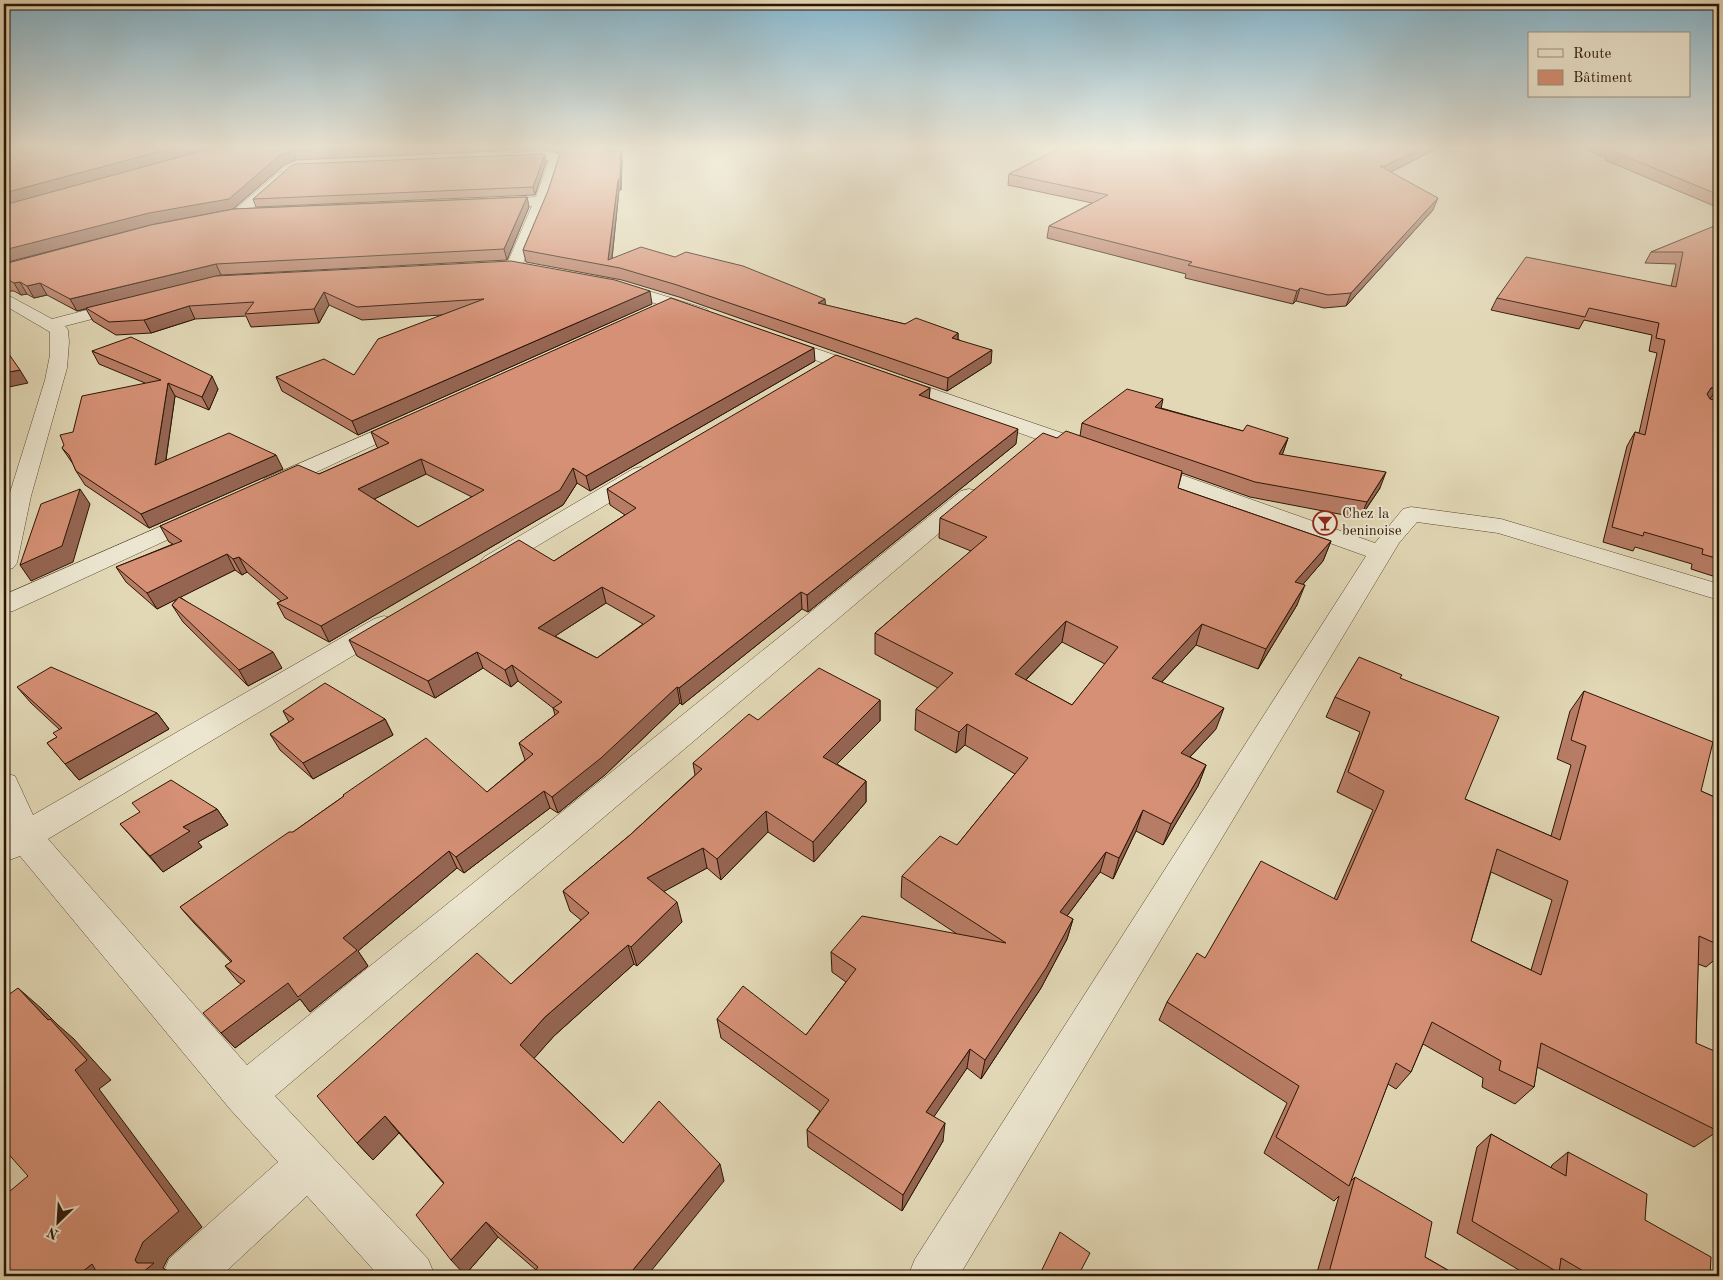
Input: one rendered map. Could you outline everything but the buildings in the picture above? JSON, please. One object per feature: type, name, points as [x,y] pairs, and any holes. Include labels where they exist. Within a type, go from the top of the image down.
[{"type":"street","points":[[238,214],[246,207]]},
{"type":"street","points":[[514,267],[539,207]]},
{"type":"street","points":[[222,217],[258,213]]},
{"type":"street","points":[[595,281],[672,303],[717,319]]},
{"type":"street","points":[[4,298],[52,324],[59,330],[60,337],[58,366],[10,527],[4,563]]},
{"type":"street","points":[[52,324],[144,300]]},
{"type":"street","points":[[645,315],[672,303]]},
{"type":"street","points":[[762,335],[835,360],[1033,443],[1110,457]]},
{"type":"street","points":[[809,376],[835,360]]},
{"type":"street","points":[[256,491],[428,413]]},
{"type":"street","points":[[473,573],[662,462]]},
{"type":"street","points":[[1129,464],[1382,553]]},
{"type":"street","points":[[245,1094],[991,478]]},
{"type":"street","points":[[4,605],[220,507]]},
{"type":"street","points":[[932,1276],[1389,540],[1411,514],[1501,526],[1719,592]]},
{"type":"street","points":[[14,843],[404,614]]},
{"type":"street","points":[[4,785],[14,843],[411,1276]]},
{"type":"street","points":[[186,1276],[309,1164]]},
{"type":"place","name":"Chez la beninoise","points":[[1325,523]]}]
